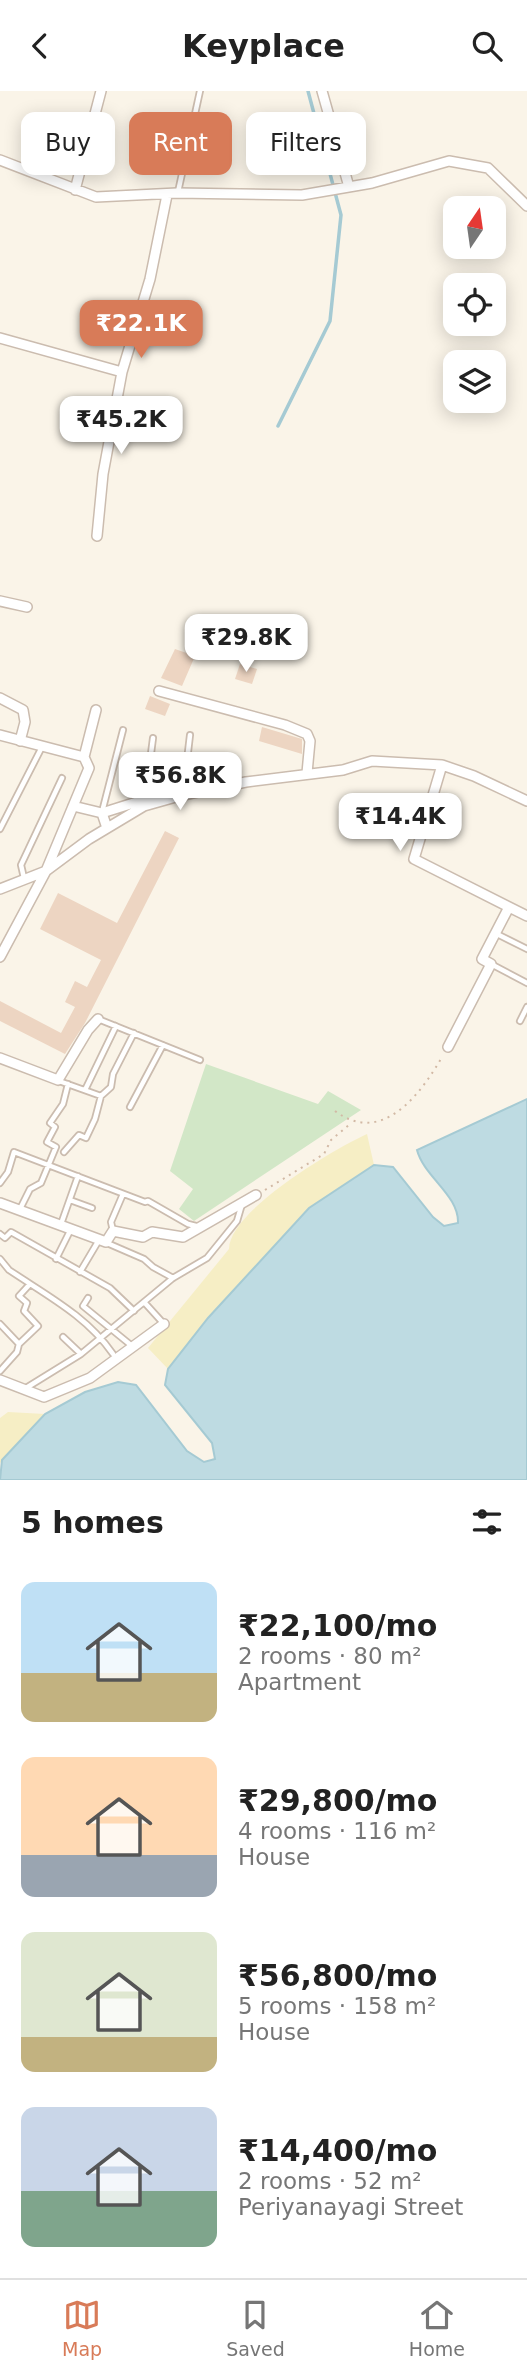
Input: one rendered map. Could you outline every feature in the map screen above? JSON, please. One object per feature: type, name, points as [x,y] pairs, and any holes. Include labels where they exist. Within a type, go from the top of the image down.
[{"type":"street","points":[[75,190],[101,91]]},
{"type":"street","points":[[322,91],[346,188]]},
{"type":"street","points":[[0,160],[96,197],[172,194],[302,195],[346,188],[449,161],[488,168],[527,205]]},
{"type":"street","points":[[97,536],[103,474],[122,372],[172,194]]},
{"type":"street","points":[[0,338],[122,372]]},
{"type":"street","points":[[0,601],[27,607]]},
{"type":"street","points":[[159,691],[285,725],[307,734],[310,741],[307,773]]},
{"type":"street","points":[[0,698],[23,710],[25,722],[20,741]]},
{"type":"street","points":[[0,957],[46,871],[89,768],[84,757],[96,710]]},
{"type":"street","points":[[0,735],[84,757]]},
{"type":"street","points":[[184,791],[307,773],[343,771],[372,761],[442,765],[474,776],[527,801]]},
{"type":"street","points":[[442,765],[414,859],[527,916]]},
{"type":"street","points":[[73,806],[102,813],[221,780]]},
{"type":"street","points":[[1,887],[46,871],[145,802]]},
{"type":"street","points":[[102,813],[107,828]]},
{"type":"street","points":[[448,1047],[491,964],[482,960],[509,907]]},
{"type":"street","points":[[0,1058],[58,1080],[88,1030],[98,1019]]},
{"type":"street","points":[[0,1203],[103,1241],[113,1231],[143,1237],[152,1232],[183,1237],[256,1195]]},
{"type":"street","points":[[0,1380],[22,1391],[44,1397],[90,1378],[163,1324]]},
{"type":"lane","points":[[172,194],[200,91]]},
{"type":"lane","points":[[102,813],[123,730]]},
{"type":"lane","points":[[184,791],[190,735]]},
{"type":"lane","points":[[145,802],[153,738]]},
{"type":"lane","points":[[0,829],[43,745]]},
{"type":"lane","points":[[24,879],[22,865],[62,778]]},
{"type":"lane","points":[[496,933],[527,949]]},
{"type":"lane","points":[[491,964],[527,983]]},
{"type":"lane","points":[[520,1021],[527,1007]]},
{"type":"lane","points":[[98,1019],[200,1060]]},
{"type":"lane","points":[[85,1090],[117,1025]]},
{"type":"lane","points":[[64,1152],[79,1135],[86,1138],[101,1096],[111,1087],[113,1074],[134,1033]]},
{"type":"lane","points":[[130,1107],[163,1045]]},
{"type":"lane","points":[[58,1080],[101,1096]]},
{"type":"lane","points":[[20,1210],[30,1189],[41,1183],[49,1165],[55,1147],[47,1142],[55,1127],[50,1123],[63,1104],[68,1084]]},
{"type":"lane","points":[[0,1183],[8,1173],[13,1152],[148,1201],[188,1224],[201,1228]]},
{"type":"lane","points":[[60,1225],[78,1176]]},
{"type":"lane","points":[[113,1231],[111,1222],[123,1194]]},
{"type":"lane","points":[[70,1199],[92,1208]]},
{"type":"lane","points":[[22,1391],[81,1354],[173,1279],[207,1258],[236,1221],[243,1203]]},
{"type":"lane","points":[[56,1259],[71,1229]]},
{"type":"lane","points":[[0,1234],[5,1238],[11,1232],[110,1288],[134,1311]]},
{"type":"lane","points":[[80,1272],[103,1241],[144,1259],[173,1279]]},
{"type":"lane","points":[[0,1259],[9,1270],[83,1319],[113,1354]]},
{"type":"lane","points":[[0,1371],[17,1352],[19,1344],[38,1326],[24,1311],[27,1303],[19,1296],[30,1284]]},
{"type":"lane","points":[[88,1298],[83,1306],[134,1347]]},
{"type":"lane","points":[[145,1302],[163,1324]]},
{"type":"lane","points":[[0,1324],[19,1344]]},
{"type":"lane","points":[[63,1336],[81,1354]]},
{"type":"path","points":[[256,1195],[324,1154],[331,1140],[351,1123],[377,1122],[397,1111],[419,1093],[448,1047]]},
{"type":"path","points":[[335,1111],[351,1123]]},
{"type":"green space","points":[[206,1064],[318,1104],[328,1091],[361,1110],[194,1221],[179,1209],[193,1189],[170,1171]]},
{"type":"sand","points":[[367,1134],[374,1165],[309,1208],[208,1318],[168,1369],[148,1348],[229,1249],[234,1234],[246,1217],[264,1200],[309,1167]]},
{"type":"sand","points":[[8,1412],[45,1414],[0,1463],[0,1418]]},
{"type":"water","points":[[527,1099],[527,1480],[0,1480],[2,1460],[45,1414],[85,1392],[118,1382],[136,1385],[187,1451],[204,1462],[215,1459],[212,1443],[165,1385],[168,1369],[208,1318],[309,1208],[374,1165],[393,1167],[433,1217],[444,1226],[458,1223],[453,1204],[426,1169],[417,1150]]},
{"type":"building","points":[[175,649],[195,656],[182,686],[161,678]]},
{"type":"building","points":[[240,664],[257,669],[252,684],[235,679]]},
{"type":"building","points":[[150,696],[170,704],[165,716],[145,709]]},
{"type":"building","points":[[262,727],[302,739],[302,754],[259,741]]},
{"type":"building","points":[[165,831],[179,838],[85,1023],[65,1054],[0,1021],[0,1001],[61,1033],[75,1007],[65,1002],[75,981],[87,987],[101,960],[40,929],[58,893],[117,923]]},
{"type":"waterway","points":[[278,426],[330,321],[341,215],[308,91]]}]
